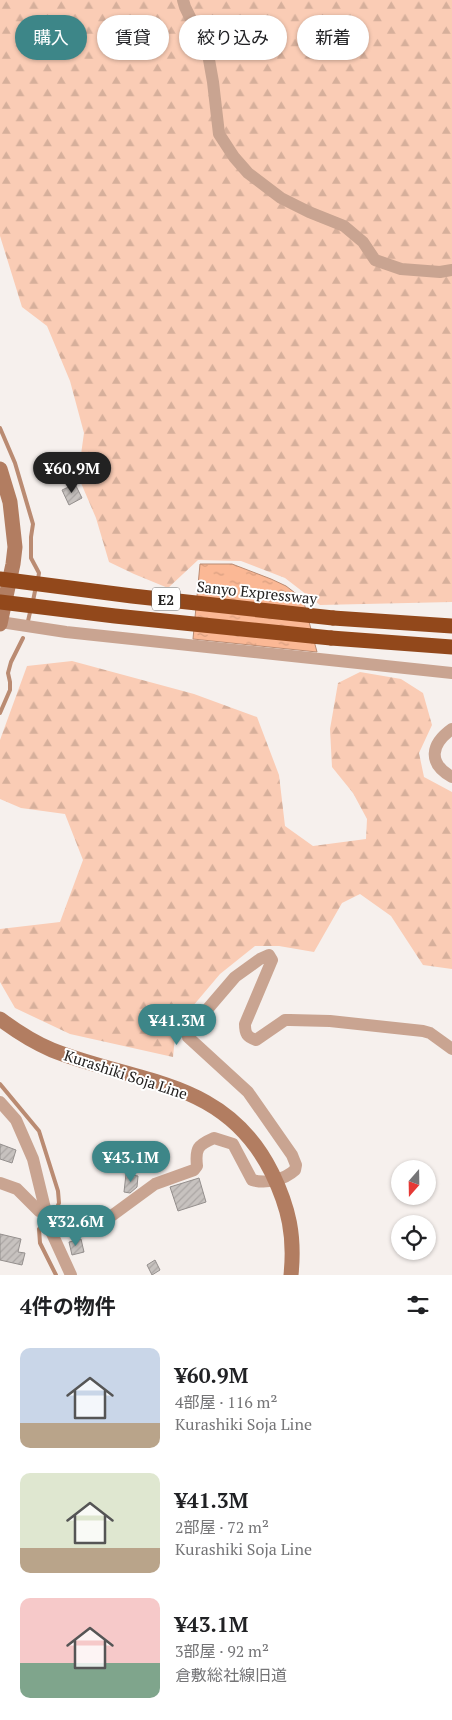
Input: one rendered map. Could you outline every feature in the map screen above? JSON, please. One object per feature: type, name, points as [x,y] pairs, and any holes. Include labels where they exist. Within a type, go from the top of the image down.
[{"type":"highway","name":"Sanyo Expressway","points":[[0,579],[333,618],[452,626]]},
{"type":"highway","name":"E2","points":[[0,602],[331,638],[452,647]]},
{"type":"main road","points":[[0,469],[5,504],[15,547],[0,623]]},
{"type":"main road","name":"Kurashiki Soja Line","points":[[0,1019],[20,1034],[50,1049],[83,1061],[179,1088],[203,1100],[226,1115],[248,1136],[266,1160],[287,1209],[292,1236],[291,1275]]},
{"type":"street","points":[[183,0],[185,8],[208,54],[219,134],[234,157],[248,173],[281,198],[344,226],[363,242],[375,260],[401,269],[440,272],[452,270]]},
{"type":"street","points":[[0,623],[66,632],[452,673]]},
{"type":"street","points":[[451,731],[438,744],[435,758],[437,766],[452,776]]},
{"type":"street","points":[[47,1220],[110,1217],[155,1184],[194,1170],[197,1166],[197,1149],[203,1142],[214,1138],[233,1144],[252,1180],[259,1182],[275,1180],[295,1170],[296,1165],[292,1155],[248,1092],[188,1037],[190,1027],[206,1012],[234,977],[269,955],[272,960],[245,1024],[245,1032],[248,1037],[256,1040],[285,1020],[330,1021],[422,1031],[430,1033],[452,1049]]},
{"type":"street","points":[[0,1102],[16,1120],[32,1159],[47,1220],[70,1275]]},
{"type":"street","points":[[0,1183],[17,1189],[47,1220]]},
{"type":"green space","points":[[0,0],[452,0],[452,602],[320,605],[285,578],[241,561],[198,560],[168,588],[109,562],[96,518],[78,476],[84,433],[70,381],[47,326],[22,307],[0,236]]},
{"type":"green space","points":[[72,661],[194,694],[257,717],[279,775],[285,826],[313,846],[366,839],[367,819],[353,793],[332,767],[330,729],[338,683],[360,672],[401,679],[423,693],[432,725],[419,753],[424,777],[452,792],[452,969],[423,965],[391,916],[360,894],[342,903],[314,952],[279,946],[255,946],[220,974],[176,1026],[173,1057],[70,1034],[15,1008],[0,982],[0,929],[60,922],[83,860],[65,814],[21,808],[0,799],[0,740],[27,666]]},
{"type":"water","points":[[200,564],[232,564],[286,586],[303,599],[317,652],[193,639]]},
{"type":"building","points":[[75,484],[82,498],[69,505],[62,490]]},
{"type":"building","points":[[0,1144],[16,1150],[12,1163],[0,1159]]},
{"type":"building","points":[[126,1174],[138,1176],[137,1187],[130,1193],[124,1192]]},
{"type":"building","points":[[199,1178],[206,1202],[178,1211],[170,1187]]},
{"type":"building","points":[[0,1234],[21,1239],[18,1252],[25,1253],[22,1265],[0,1260]]},
{"type":"building","points":[[81,1239],[84,1252],[72,1255],[69,1242]]},
{"type":"building","points":[[155,1260],[160,1270],[152,1275],[147,1265]]},
{"type":"waterway","points":[[0,428],[15,463],[33,524],[31,558],[39,573],[38,579]]},
{"type":"waterway","points":[[33,601],[36,586]]},
{"type":"waterway","points":[[28,621],[31,608]]},
{"type":"waterway","points":[[0,713],[10,690],[8,673],[11,662],[23,638]]},
{"type":"waterway","points":[[0,1084],[39,1131],[58,1191],[59,1203],[54,1214],[50,1217]]},
{"type":"waterway","points":[[45,1222],[39,1229],[40,1243],[56,1275]]}]
